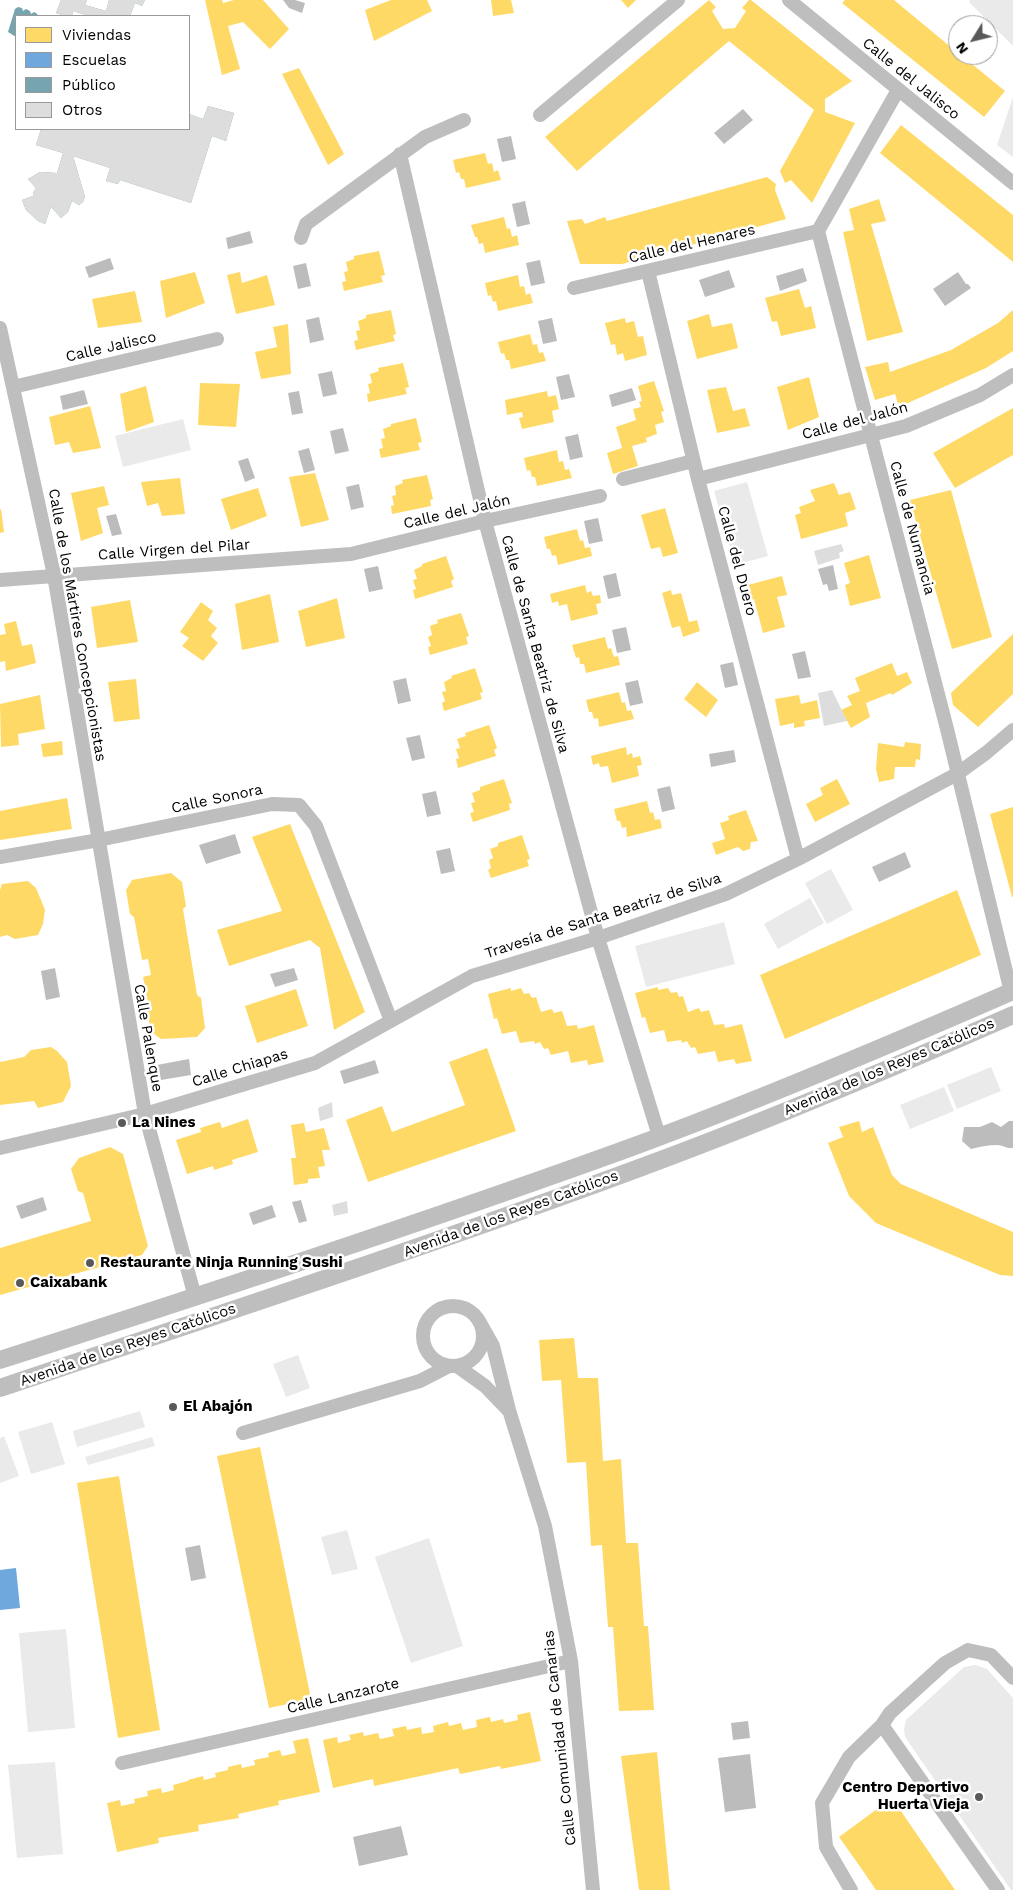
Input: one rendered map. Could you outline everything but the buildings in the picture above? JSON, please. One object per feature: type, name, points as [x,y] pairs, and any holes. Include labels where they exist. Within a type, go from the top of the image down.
[{"type":"street","points":[[540,115],[678,0]]},
{"type":"street","name":"Calle del Jalisco","points":[[789,0],[898,90],[952,131],[1013,183]]},
{"type":"street","points":[[818,231],[898,90]]},
{"type":"street","points":[[301,238],[306,224],[400,154],[424,137],[464,120]]},
{"type":"street","name":"Calle de Santa Beatriz de Silva","points":[[400,154],[485,521],[598,938],[659,1136]]},
{"type":"street","name":"Calle del Henares","points":[[574,288],[818,231]]},
{"type":"street","name":"Calle de Numancia","points":[[818,231],[947,729],[1012,992]]},
{"type":"street","name":"Calle del Duero","points":[[648,271],[698,479],[798,859]]},
{"type":"street","name":"Calle de los Mártires Concepcionistas","points":[[0,328],[2,348],[13,387],[54,575],[99,840]]},
{"type":"street","name":"Calle Jalisco","points":[[13,387],[217,339]]},
{"type":"street","name":"Calle del Jalón","points":[[698,479],[906,426],[980,395],[1013,375]]},
{"type":"street","points":[[623,480],[694,461]]},
{"type":"street","name":"Calle del Jalón","points":[[351,554],[485,521],[600,496]]},
{"type":"street","name":"Calle Virgen del Pilar","points":[[0,580],[351,554]]},
{"type":"street","name":"Travesía de Santa Beatriz de Silva","points":[[472,976],[598,938],[726,894],[798,859],[957,774],[1013,730]]},
{"type":"street","name":"Calle Sonora","points":[[0,857],[99,840],[272,804],[298,805],[316,826],[390,1020]]},
{"type":"street","name":"Calle Palenque","points":[[99,840],[145,1114],[195,1297]]},
{"type":"street","name":"Calle Chiapas","points":[[0,1148],[145,1114],[315,1063],[472,976]]},
{"type":"street","name":"Avenida de los Reyes Católicos","points":[[0,1360],[409,1227],[659,1136],[862,1056],[1012,992]]},
{"type":"street","name":"Avenida de los Reyes Católicos","points":[[0,1388],[418,1247],[634,1170],[872,1077],[1013,1015]]},
{"type":"street","points":[[243,1433],[420,1381],[471,1360],[481,1347],[483,1330],[480,1321],[474,1314],[459,1306],[450,1306],[434,1313],[424,1328],[425,1346],[429,1354],[435,1360],[453,1366]]},
{"type":"street","name":"Calle Comunidad de Canarias","points":[[480,1321],[493,1346],[509,1410],[545,1526],[571,1661],[593,1890]]},
{"type":"street","points":[[420,1381],[429,1354]]},
{"type":"street","name":"Calle Comunidad de Canarias","points":[[453,1366],[485,1386],[509,1410]]},
{"type":"street","points":[[851,1890],[826,1847],[822,1803],[849,1757],[882,1725],[890,1713],[944,1663],[968,1650],[990,1655],[1013,1678]]},
{"type":"street","name":"Calle Lanzarote","points":[[122,1763],[571,1661]]},
{"type":"street","points":[[882,1725],[998,1890]]},
{"type":"shaded area","points":[[283,0],[295,0],[305,3],[302,13],[289,8]]},
{"type":"shaded area","points":[[970,0],[1013,0],[1013,46],[998,31],[998,15],[982,15],[969,2]]},
{"type":"shaded area","points":[[1013,97],[1013,157],[997,145]]},
{"type":"shaded area","points":[[743,109],[753,120],[724,144],[714,133]]},
{"type":"shaded area","points":[[511,136],[516,159],[502,162],[497,139]]},
{"type":"shaded area","points":[[525,201],[530,224],[517,227],[512,204]]},
{"type":"shaded area","points":[[250,231],[253,243],[228,249],[226,238]]},
{"type":"shaded area","points":[[110,258],[114,269],[89,278],[85,267]]},
{"type":"shaded area","points":[[540,260],[545,283],[531,286],[526,263]]},
{"type":"shaded area","points":[[306,263],[311,286],[298,289],[293,266]]},
{"type":"shaded area","points":[[803,268],[807,281],[780,291],[776,276]]},
{"type":"shaded area","points":[[729,270],[735,287],[705,297],[699,280]]},
{"type":"shaded area","points":[[958,272],[971,288],[945,306],[933,289]]},
{"type":"shaded area","points":[[319,317],[324,340],[310,343],[306,320]]},
{"type":"shaded area","points":[[552,318],[557,341],[543,344],[538,321]]},
{"type":"shaded area","points":[[332,371],[337,394],[323,397],[318,374]]},
{"type":"shaded area","points":[[569,374],[575,397],[561,400],[556,377]]},
{"type":"shaded area","points":[[632,388],[636,400],[612,407],[609,395]]},
{"type":"shaded area","points":[[84,390],[88,404],[63,410],[60,396]]},
{"type":"shaded area","points":[[299,391],[303,413],[292,415],[288,393]]},
{"type":"shaded area","points":[[183,419],[191,450],[123,467],[115,436]]},
{"type":"shaded area","points":[[343,428],[349,451],[335,454],[330,431]]},
{"type":"shaded area","points":[[578,434],[583,457],[570,460],[565,437]]},
{"type":"shaded area","points":[[309,448],[315,470],[304,473],[298,451]]},
{"type":"shaded area","points":[[248,458],[255,478],[245,482],[238,461]]},
{"type":"shaded area","points":[[747,482],[768,556],[735,565],[714,491]]},
{"type":"shaded area","points":[[359,484],[364,507],[351,510],[346,487]]},
{"type":"shaded area","points":[[116,514],[122,534],[112,536],[106,516]]},
{"type":"shaded area","points":[[598,518],[603,541],[589,544],[584,521]]},
{"type":"shaded area","points":[[833,565],[838,589],[829,591],[827,584],[823,585],[818,569]]},
{"type":"shaded area","points":[[378,566],[383,589],[369,592],[364,569]]},
{"type":"shaded area","points":[[616,573],[621,596],[608,599],[603,576]]},
{"type":"shaded area","points":[[626,627],[631,650],[617,653],[612,630]]},
{"type":"shaded area","points":[[805,651],[811,677],[798,679],[792,654]]},
{"type":"shaded area","points":[[733,662],[738,685],[725,688],[720,665]]},
{"type":"shaded area","points":[[406,678],[411,701],[398,704],[393,681]]},
{"type":"shaded area","points":[[638,680],[643,703],[630,706],[625,683]]},
{"type":"shaded area","points":[[420,735],[425,758],[412,761],[406,738]]},
{"type":"shaded area","points":[[734,750],[736,762],[711,767],[709,754]]},
{"type":"shaded area","points":[[670,786],[675,809],[662,812],[657,789]]},
{"type":"shaded area","points":[[436,791],[441,814],[427,817],[422,794]]},
{"type":"shaded area","points":[[235,834],[241,853],[206,864],[199,845]]},
{"type":"shaded area","points":[[450,848],[455,871],[441,874],[436,851]]},
{"type":"shaded area","points":[[905,852],[911,867],[879,882],[872,867]]},
{"type":"shaded area","points":[[831,869],[853,910],[827,924],[805,883]]},
{"type":"shaded area","points":[[810,898],[824,923],[778,949],[764,924]]},
{"type":"shaded area","points":[[724,922],[735,964],[646,987],[635,946]]},
{"type":"shaded area","points":[[55,968],[60,997],[46,1000],[41,971]]},
{"type":"shaded area","points":[[294,968],[298,980],[275,987],[270,974]]},
{"type":"shaded area","points":[[189,1059],[191,1075],[161,1080],[157,1065]]},
{"type":"shaded area","points":[[375,1060],[379,1073],[344,1084],[340,1071]]},
{"type":"shaded area","points":[[991,1067],[1001,1091],[957,1109],[947,1085]]},
{"type":"shaded area","points":[[944,1087],[954,1111],[910,1129],[900,1105]]},
{"type":"shaded area","points":[[1009,1121],[1013,1121],[1013,1148],[997,1145],[971,1149],[962,1141],[964,1127],[980,1127],[992,1122],[1001,1127]]},
{"type":"shaded area","points":[[43,1197],[47,1210],[21,1219],[16,1206]]},
{"type":"shaded area","points":[[301,1200],[307,1221],[299,1223],[292,1202]]},
{"type":"shaded area","points":[[272,1205],[276,1217],[253,1225],[249,1213]]},
{"type":"shaded area","points":[[298,1355],[310,1388],[286,1397],[273,1364]]},
{"type":"shaded area","points":[[140,1411],[145,1427],[77,1447],[73,1431]]},
{"type":"shaded area","points":[[52,1422],[65,1464],[31,1474],[18,1432]]},
{"type":"shaded area","points":[[4,1436],[19,1476],[0,1483],[0,1438]]},
{"type":"shaded area","points":[[152,1437],[155,1446],[88,1465],[85,1457]]},
{"type":"shaded area","points":[[347,1530],[358,1569],[332,1575],[321,1537]]},
{"type":"shaded area","points":[[429,1538],[463,1646],[411,1663],[375,1557]]},
{"type":"shaded area","points":[[200,1545],[206,1578],[191,1581],[185,1548]]},
{"type":"shaded area","points":[[66,1629],[75,1728],[28,1732],[19,1633]]},
{"type":"shaded area","name":"Centro Deportivo Huerta Vieja","points":[[975,1665],[987,1669],[1013,1698],[1013,1890],[1011,1890],[905,1737],[906,1720],[964,1667]]},
{"type":"shaded area","points":[[748,1721],[750,1738],[733,1740],[731,1723]]},
{"type":"shaded area","points":[[750,1754],[756,1808],[725,1812],[718,1758]]},
{"type":"shaded area","points":[[55,1762],[63,1854],[17,1858],[8,1765]]},
{"type":"shaded area","points":[[401,1826],[408,1855],[359,1866],[353,1837]]},
{"type":"place","name":"La Nines","points":[[122,1123]]},
{"type":"place","name":"Restaurante Ninja Running Sushi","points":[[90,1263]]},
{"type":"place","name":"Caixabank","points":[[20,1283]]},
{"type":"place","name":"El Abajón","points":[[173,1407]]},
{"type":"place","name":"Centro Deportivo Huerta Vieja","points":[[979,1797]]}]
